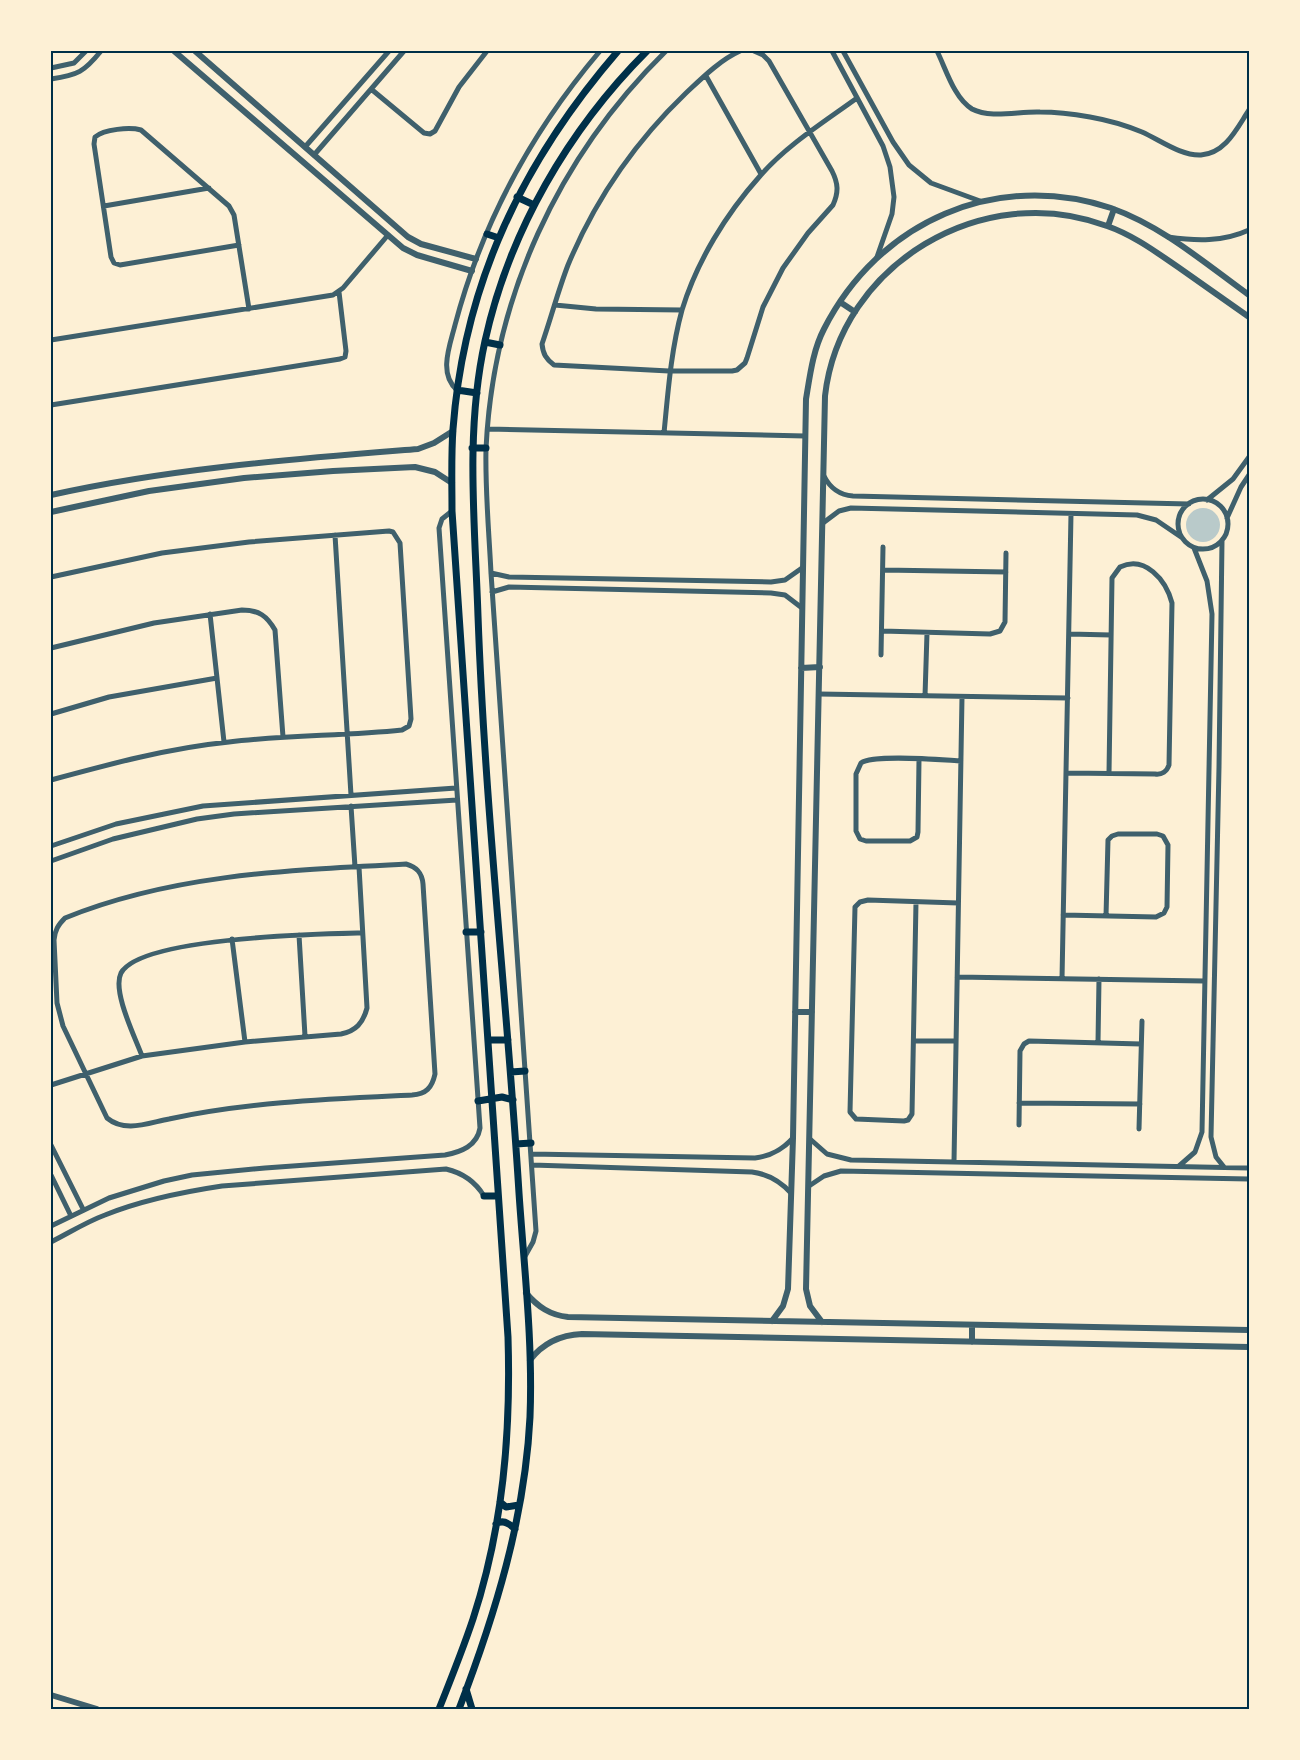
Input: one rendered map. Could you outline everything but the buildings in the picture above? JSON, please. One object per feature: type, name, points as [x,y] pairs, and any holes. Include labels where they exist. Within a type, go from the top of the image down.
[{"type":"main road","points":[[439,1709],[473,1619],[496,1524],[501,1502],[510,1397],[453,511],[453,431],[457,390],[468,330],[477,299],[517,197],[563,120],[618,51]]},
{"type":"main road","points":[[459,1709],[495,1606],[515,1529],[528,1443],[530,1360],[511,1072],[482,704],[472,500],[472,448],[477,393],[484,342],[508,266],[534,205],[583,126],[647,51]]},
{"type":"main road","points":[[517,197],[534,205]]},
{"type":"main road","points":[[487,234],[499,238]]},
{"type":"main road","points":[[484,342],[500,345]]},
{"type":"main road","points":[[457,390],[477,393]]},
{"type":"main road","points":[[472,448],[486,448]]},
{"type":"main road","points":[[465,706],[482,704]]},
{"type":"main road","points":[[466,932],[481,932]]},
{"type":"main road","points":[[488,1040],[508,1040]]},
{"type":"main road","points":[[511,1072],[525,1071]]},
{"type":"main road","points":[[478,1101],[502,1097],[513,1100]]},
{"type":"main road","points":[[516,1144],[531,1143]]},
{"type":"main road","points":[[484,1196],[498,1196]]},
{"type":"main road","points":[[501,1502],[506,1507],[519,1505]]},
{"type":"main road","points":[[496,1524],[505,1522],[515,1529]]},
{"type":"main road","points":[[466,1689],[472,1709]]},
{"type":"street","points":[[51,68],[74,63],[86,51]]},
{"type":"street","points":[[51,79],[81,72],[101,51]]},
{"type":"street","points":[[174,51],[413,254],[472,271]]},
{"type":"street","points":[[196,51],[414,240],[476,259]]},
{"type":"street","points":[[305,147],[389,51]]},
{"type":"street","points":[[314,155],[404,51]]},
{"type":"street","points":[[371,89],[424,133],[430,134],[435,131],[459,87],[487,51]]},
{"type":"street","points":[[457,390],[448,378],[447,362],[461,302],[476,259],[507,188],[529,148],[571,85],[600,51]]},
{"type":"street","points":[[523,1260],[536,1235],[492,592],[486,448],[491,393],[500,345],[513,297],[530,250],[550,207],[573,165],[618,103],[666,51]]},
{"type":"street","points":[[740,51],[706,75],[651,129],[606,189],[572,256],[542,344],[543,353],[554,365],[669,371],[732,371],[745,363],[763,307],[783,268],[808,233],[833,205],[837,196],[836,179],[769,61],[754,51]]},
{"type":"street","points":[[832,51],[883,146],[890,167],[894,197],[892,214],[877,259]]},
{"type":"street","points":[[937,51],[962,100],[979,112],[989,114],[1041,111],[1090,117],[1139,131],[1190,154],[1201,155],[1222,147],[1249,110]]},
{"type":"street","points":[[845,52],[904,159],[931,183],[980,201]]},
{"type":"street","points":[[706,75],[761,174]]},
{"type":"street","points":[[664,433],[669,371],[682,310],[699,268],[722,225],[761,174],[809,132],[857,98]]},
{"type":"street","points":[[239,245],[117,264],[112,260],[94,144],[95,137],[100,133],[141,130],[233,210],[239,245],[249,309]]},
{"type":"street","points":[[890,167],[904,159]]},
{"type":"street","points":[[104,206],[209,188]]},
{"type":"street","points":[[345,198],[353,188]]},
{"type":"street","points":[[772,1321],[783,1306],[787,1295],[791,1193],[806,399],[814,356],[824,330],[840,302],[877,259],[907,233],[960,207],[980,201],[1016,196],[1053,196],[1081,200],[1114,209],[1166,237],[1249,295]]},
{"type":"street","points":[[1108,226],[1114,209]]},
{"type":"street","points":[[822,1322],[810,1306],[806,1289],[824,475],[827,381],[834,352],[855,312],[880,279],[903,259],[929,241],[966,224],[1027,213],[1068,216],[1108,226],[1149,248],[1249,317]]},
{"type":"street","points":[[1166,237],[1190,240],[1218,239],[1249,230]]},
{"type":"street","points":[[51,340],[330,296],[339,292],[388,235]]},
{"type":"street","points":[[51,405],[340,360],[345,357],[346,351],[339,292]]},
{"type":"street","points":[[840,302],[855,312]]},
{"type":"street","points":[[555,305],[596,309],[682,310]]},
{"type":"street","points":[[488,429],[805,436]]},
{"type":"street","points":[[51,495],[203,468],[418,449],[434,443],[453,431]]},
{"type":"street","points":[[1207,500],[1233,479],[1249,457]]},
{"type":"street","points":[[51,512],[149,491],[244,478],[333,471],[415,467],[435,472],[452,483]]},
{"type":"street","points":[[824,475],[834,489],[848,496],[1189,504]]},
{"type":"street","points":[[1224,1167],[1216,1157],[1211,1137],[1220,767],[1222,541],[1227,530],[1227,518],[1249,475]]},
{"type":"street","points":[[59,494],[63,509]]},
{"type":"street","points":[[916,510],[917,498]]},
{"type":"street","points":[[1181,537],[1178,519],[1189,504],[1207,500],[1217,504],[1227,518]]},
{"type":"street","points":[[1100,502],[1100,514]]},
{"type":"street","points":[[823,523],[838,512],[850,508],[1137,515],[1162,524],[1194,548],[1204,572],[1212,605],[1201,1139],[1195,1152],[1179,1167]]},
{"type":"street","points":[[51,1226],[83,1209],[136,1189],[192,1175],[453,1154],[471,1145],[477,1139],[479,1132],[478,1101],[439,528],[442,519],[453,511]]},
{"type":"street","points":[[1062,979],[1071,514]]},
{"type":"street","points":[[51,577],[159,554],[249,542],[389,531],[399,539],[411,719],[406,728],[348,735],[224,742],[130,758],[51,780]]},
{"type":"street","points":[[335,535],[351,795]]},
{"type":"street","points":[[1194,548],[1209,549],[1222,541]]},
{"type":"street","points":[[881,655],[884,547]]},
{"type":"street","points":[[882,631],[990,634],[1000,631],[1005,622],[1006,553]]},
{"type":"street","points":[[1066,773],[1158,774],[1164,772],[1169,765],[1172,610],[1166,587],[1158,577],[1148,568],[1131,564],[1120,567],[1114,574],[1112,583],[1109,773]]},
{"type":"street","points":[[491,573],[509,577],[771,582],[785,580],[802,568]]},
{"type":"street","points":[[883,570],[1006,573]]},
{"type":"street","points":[[492,592],[509,587],[771,593],[785,596],[802,608]]},
{"type":"street","points":[[51,648],[154,623],[252,610],[270,620],[275,630],[282,737]]},
{"type":"street","points":[[210,614],[224,742]]},
{"type":"street","points":[[925,696],[927,633]]},
{"type":"street","points":[[1069,634],[1111,635]]},
{"type":"street","points":[[801,668],[819,667]]},
{"type":"street","points":[[51,714],[109,697],[217,678]]},
{"type":"street","points":[[819,694],[1068,698]]},
{"type":"street","points":[[954,1162],[962,696]]},
{"type":"street","points":[[918,760],[918,832],[916,837],[910,842],[860,839],[856,831],[858,766],[868,759],[918,760],[961,761]]},
{"type":"street","points":[[1209,766],[1220,767]]},
{"type":"street","points":[[51,846],[116,824],[173,811],[233,802],[456,788]]},
{"type":"street","points":[[288,799],[289,810]]},
{"type":"street","points":[[51,861],[113,839],[166,825],[227,815],[457,800]]},
{"type":"street","points":[[51,1085],[142,1056],[245,1042],[351,1032],[359,1026],[367,1008],[363,933],[351,806]]},
{"type":"street","points":[[1063,915],[1106,916],[1156,916],[1164,913],[1167,907],[1168,845],[1163,836],[1118,834],[1108,840],[1106,916]]},
{"type":"street","points":[[406,864],[416,868],[423,878],[435,1074],[428,1090],[420,1094],[218,1109],[123,1126],[114,1124],[107,1118],[87,1072],[63,1026],[57,1003],[54,940],[58,924],[65,918],[151,891],[237,875],[406,864]]},
{"type":"street","points":[[916,902],[912,1114],[904,1121],[860,1120],[850,1112],[854,910],[860,902],[865,900],[958,903]]},
{"type":"street","points":[[142,1056],[119,994],[121,974],[129,964],[141,958],[188,946],[232,939],[363,933]]},
{"type":"street","points":[[299,935],[305,1036]]},
{"type":"street","points":[[232,939],[245,1042]]},
{"type":"street","points":[[957,977],[1204,981]]},
{"type":"street","points":[[1098,1043],[1099,979]]},
{"type":"street","points":[[795,1012],[812,1012]]},
{"type":"street","points":[[1139,1129],[1142,1021]]},
{"type":"street","points":[[1203,1032],[1214,1032]]},
{"type":"street","points":[[914,1041],[956,1041]]},
{"type":"street","points":[[1019,1125],[1020,1051],[1024,1044],[1029,1041],[1141,1044]]},
{"type":"street","points":[[1019,1103],[1140,1104]]},
{"type":"street","points":[[531,1154],[754,1158],[772,1155],[793,1138]]},
{"type":"street","points":[[810,1138],[821,1150],[843,1159],[1249,1168]]},
{"type":"street","points":[[51,1145],[83,1209]]},
{"type":"street","points":[[905,1172],[906,1161]]},
{"type":"street","points":[[1084,1164],[1084,1176]]},
{"type":"street","points":[[532,1166],[752,1172],[770,1176],[791,1193]]},
{"type":"street","points":[[51,1242],[104,1215],[192,1191],[222,1186],[446,1170],[456,1172],[472,1181],[484,1196]]},
{"type":"street","points":[[809,1186],[824,1176],[841,1171],[1249,1179]]},
{"type":"street","points":[[51,1175],[71,1216]]},
{"type":"street","points":[[525,1292],[540,1308],[549,1313],[568,1317],[1249,1330]]},
{"type":"street","points":[[972,1325],[972,1342]]},
{"type":"street","points":[[530,1360],[536,1352],[552,1341],[582,1334],[1249,1347]]},
{"type":"street","points":[[51,1695],[97,1709]]},
{"type":"shaded area","points":[[1203,508],[1215,513],[1220,525],[1215,537],[1203,542],[1191,537],[1186,525],[1191,513]]}]
